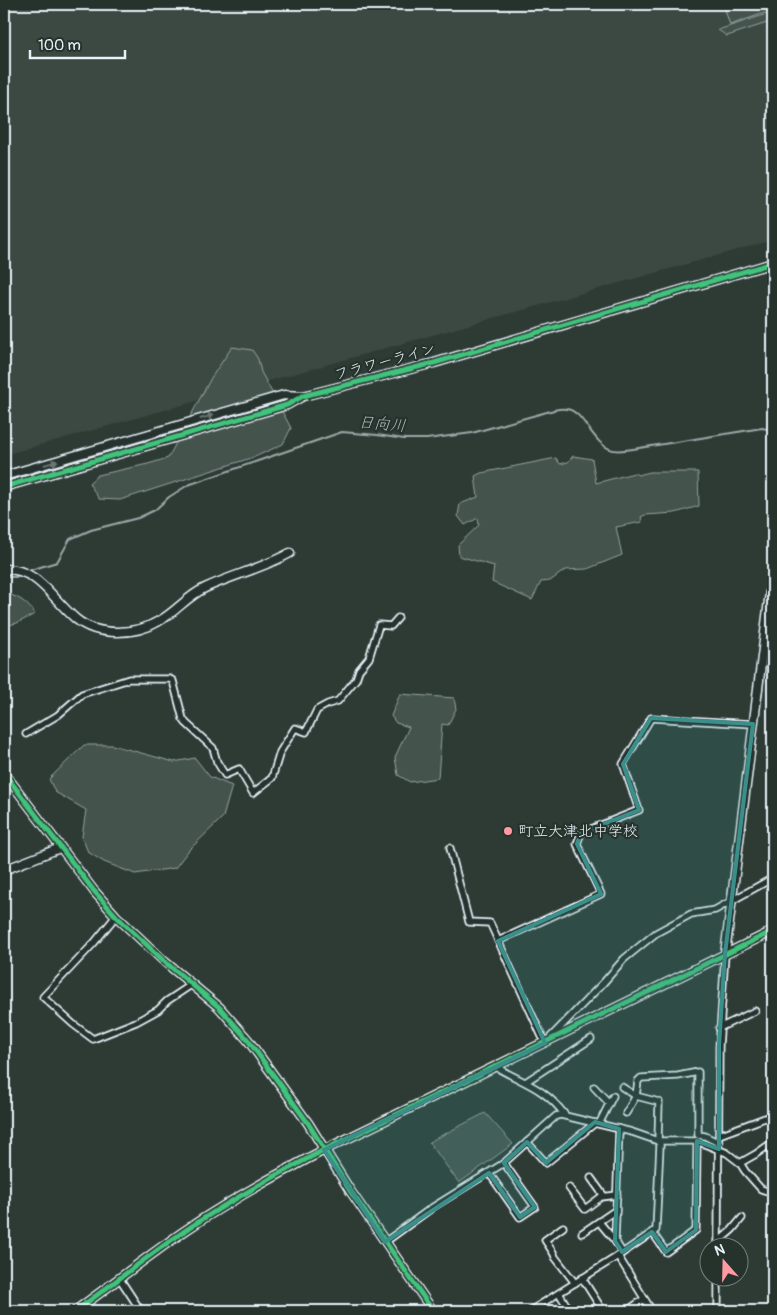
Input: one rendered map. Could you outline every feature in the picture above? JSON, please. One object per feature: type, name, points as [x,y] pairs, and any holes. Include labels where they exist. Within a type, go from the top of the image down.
[{"type":"street","name":"フラワーライン","points":[[4,487],[287,405],[303,396],[434,363],[773,263]]},
{"type":"street","name":"フラワーライン","points":[[4,476],[284,395],[303,396]]},
{"type":"street","points":[[4,569],[16,569],[30,574],[76,619],[87,627],[110,632],[134,630],[158,622],[169,615],[186,599],[206,588],[257,569],[290,553]]},
{"type":"street","points":[[718,1238],[719,1028],[725,954],[773,568]]},
{"type":"street","points":[[26,734],[58,715],[82,694],[129,679],[170,679],[173,681],[186,724],[213,748],[217,762],[225,775],[240,769],[253,793],[272,778],[280,752],[295,728],[306,732],[317,710],[338,701],[356,679],[359,670],[369,658],[379,625],[390,626],[398,618]]},
{"type":"street","points":[[498,941],[601,894],[577,844],[581,833],[639,810],[623,764],[651,718],[753,724]]},
{"type":"street","points":[[4,773],[60,848],[116,916],[236,1024],[293,1102],[432,1311]]},
{"type":"street","points":[[4,870],[60,848]]},
{"type":"street","points":[[450,848],[469,922],[490,924],[544,1044]]},
{"type":"street","points":[[544,1044],[624,959],[656,933],[691,914],[708,912],[732,901],[773,878]]},
{"type":"street","points":[[116,916],[94,943],[43,997],[93,1039],[151,1014],[191,985]]},
{"type":"street","points":[[75,1311],[188,1228],[222,1206],[324,1150],[773,931]]},
{"type":"street","points":[[719,1028],[755,1011]]},
{"type":"street","points":[[527,1082],[591,1039]]},
{"type":"street","points":[[496,1067],[511,1076],[527,1082],[554,1100],[566,1115]]},
{"type":"street","points":[[626,1112],[636,1096],[638,1081],[641,1078],[678,1076],[698,1072],[698,1134],[705,1136],[740,1163],[761,1189],[773,1193]]},
{"type":"street","points":[[594,1087],[609,1103]]},
{"type":"street","points":[[530,1311],[656,1230],[660,1145],[658,1141],[659,1102],[636,1096],[622,1087]]},
{"type":"street","points":[[528,1142],[546,1163],[597,1123],[613,1096]]},
{"type":"street","points":[[385,1242],[433,1207],[504,1163],[556,1116],[566,1115],[658,1141],[697,1141],[719,1146]]},
{"type":"street","points":[[719,1135],[773,1115]]},
{"type":"street","points":[[615,1241],[619,1129]]},
{"type":"street","points":[[652,1232],[666,1252],[696,1230],[697,1141]]},
{"type":"street","points":[[740,1163],[773,1142]]},
{"type":"street","points":[[489,1173],[520,1217],[535,1207],[504,1163]]},
{"type":"street","points":[[591,1178],[604,1196]]},
{"type":"street","points":[[569,1188],[585,1209],[604,1196],[616,1195]]},
{"type":"street","points":[[582,1232],[616,1210]]},
{"type":"street","points":[[725,1238],[742,1218]]},
{"type":"street","points":[[599,1222],[615,1241],[620,1254],[652,1311]]},
{"type":"street","points":[[563,1227],[545,1240],[555,1257],[575,1283]]},
{"type":"street","points":[[582,1278],[603,1311]]},
{"type":"street","points":[[120,1279],[141,1311]]},
{"type":"street","points":[[718,1288],[718,1311]]},
{"type":"street","points":[[559,1293],[570,1311]]},
{"type":"street","points":[[627,1311],[644,1299]]},
{"type":"highlighted area","points":[[651,718],[753,724],[725,954],[719,1046],[719,1149],[697,1141],[696,1230],[666,1252],[652,1232],[622,1252],[615,1241],[619,1129],[595,1122],[546,1163],[527,1142],[504,1163],[535,1207],[520,1217],[489,1173],[385,1242],[324,1150],[545,1043],[498,941],[601,894],[577,844],[581,833],[639,810],[623,764]]},
{"type":"shaded area","points":[[4,4],[773,4],[773,240],[4,455]]},
{"type":"shaded area","points":[[723,4],[773,4],[773,10],[730,25]]},
{"type":"shaded area","points":[[773,12],[773,21],[727,36],[718,30]]},
{"type":"shaded area","points":[[232,347],[252,350],[258,359],[261,372],[291,428],[283,444],[257,456],[120,500],[99,499],[89,483],[98,475],[168,458],[211,378]]},
{"type":"shaded area","points":[[573,456],[592,459],[596,483],[634,473],[638,475],[650,472],[698,472],[699,506],[675,513],[645,515],[641,517],[642,522],[616,527],[622,555],[587,569],[565,570],[550,581],[541,582],[532,600],[492,582],[494,566],[459,556],[458,545],[479,525],[478,518],[465,525],[458,516],[460,504],[478,497],[475,476],[481,473],[556,458],[560,464],[568,462]]},
{"type":"shaded area","points":[[4,594],[9,594],[22,600],[35,614],[17,623],[4,626]]},
{"type":"shaded area","points":[[400,694],[454,698],[456,709],[448,725],[442,724],[438,778],[410,782],[398,775],[395,757],[409,727],[396,723],[391,716]]},
{"type":"shaded area","points":[[84,745],[112,745],[174,762],[195,758],[210,777],[232,786],[223,817],[188,851],[175,868],[135,874],[104,862],[88,852],[82,837],[86,810],[55,792],[49,779]]},
{"type":"shaded area","points":[[485,1113],[513,1144],[459,1183],[429,1142]]},
{"type":"waterway","name":"日向川","points":[[27,571],[57,562],[70,539],[91,530],[138,518],[155,510],[169,497],[188,485],[342,432],[404,439],[427,439],[472,433],[563,409],[578,415],[599,442],[613,450],[631,449],[762,428],[773,430]]},
{"type":"waterway","name":"日向川","points":[[4,577],[16,577],[20,574]]},
{"type":"cycle path","points":[[4,487],[287,405],[303,396],[434,363],[773,263]]},
{"type":"cycle path","points":[[4,773],[94,891],[116,916],[165,962],[219,1007],[248,1040],[308,1123],[349,1189],[433,1311]]},
{"type":"cycle path","points":[[75,1311],[205,1217],[290,1168],[773,931]]},
{"type":"place","name":"町立大津北中学校","points":[[508,831]]}]
